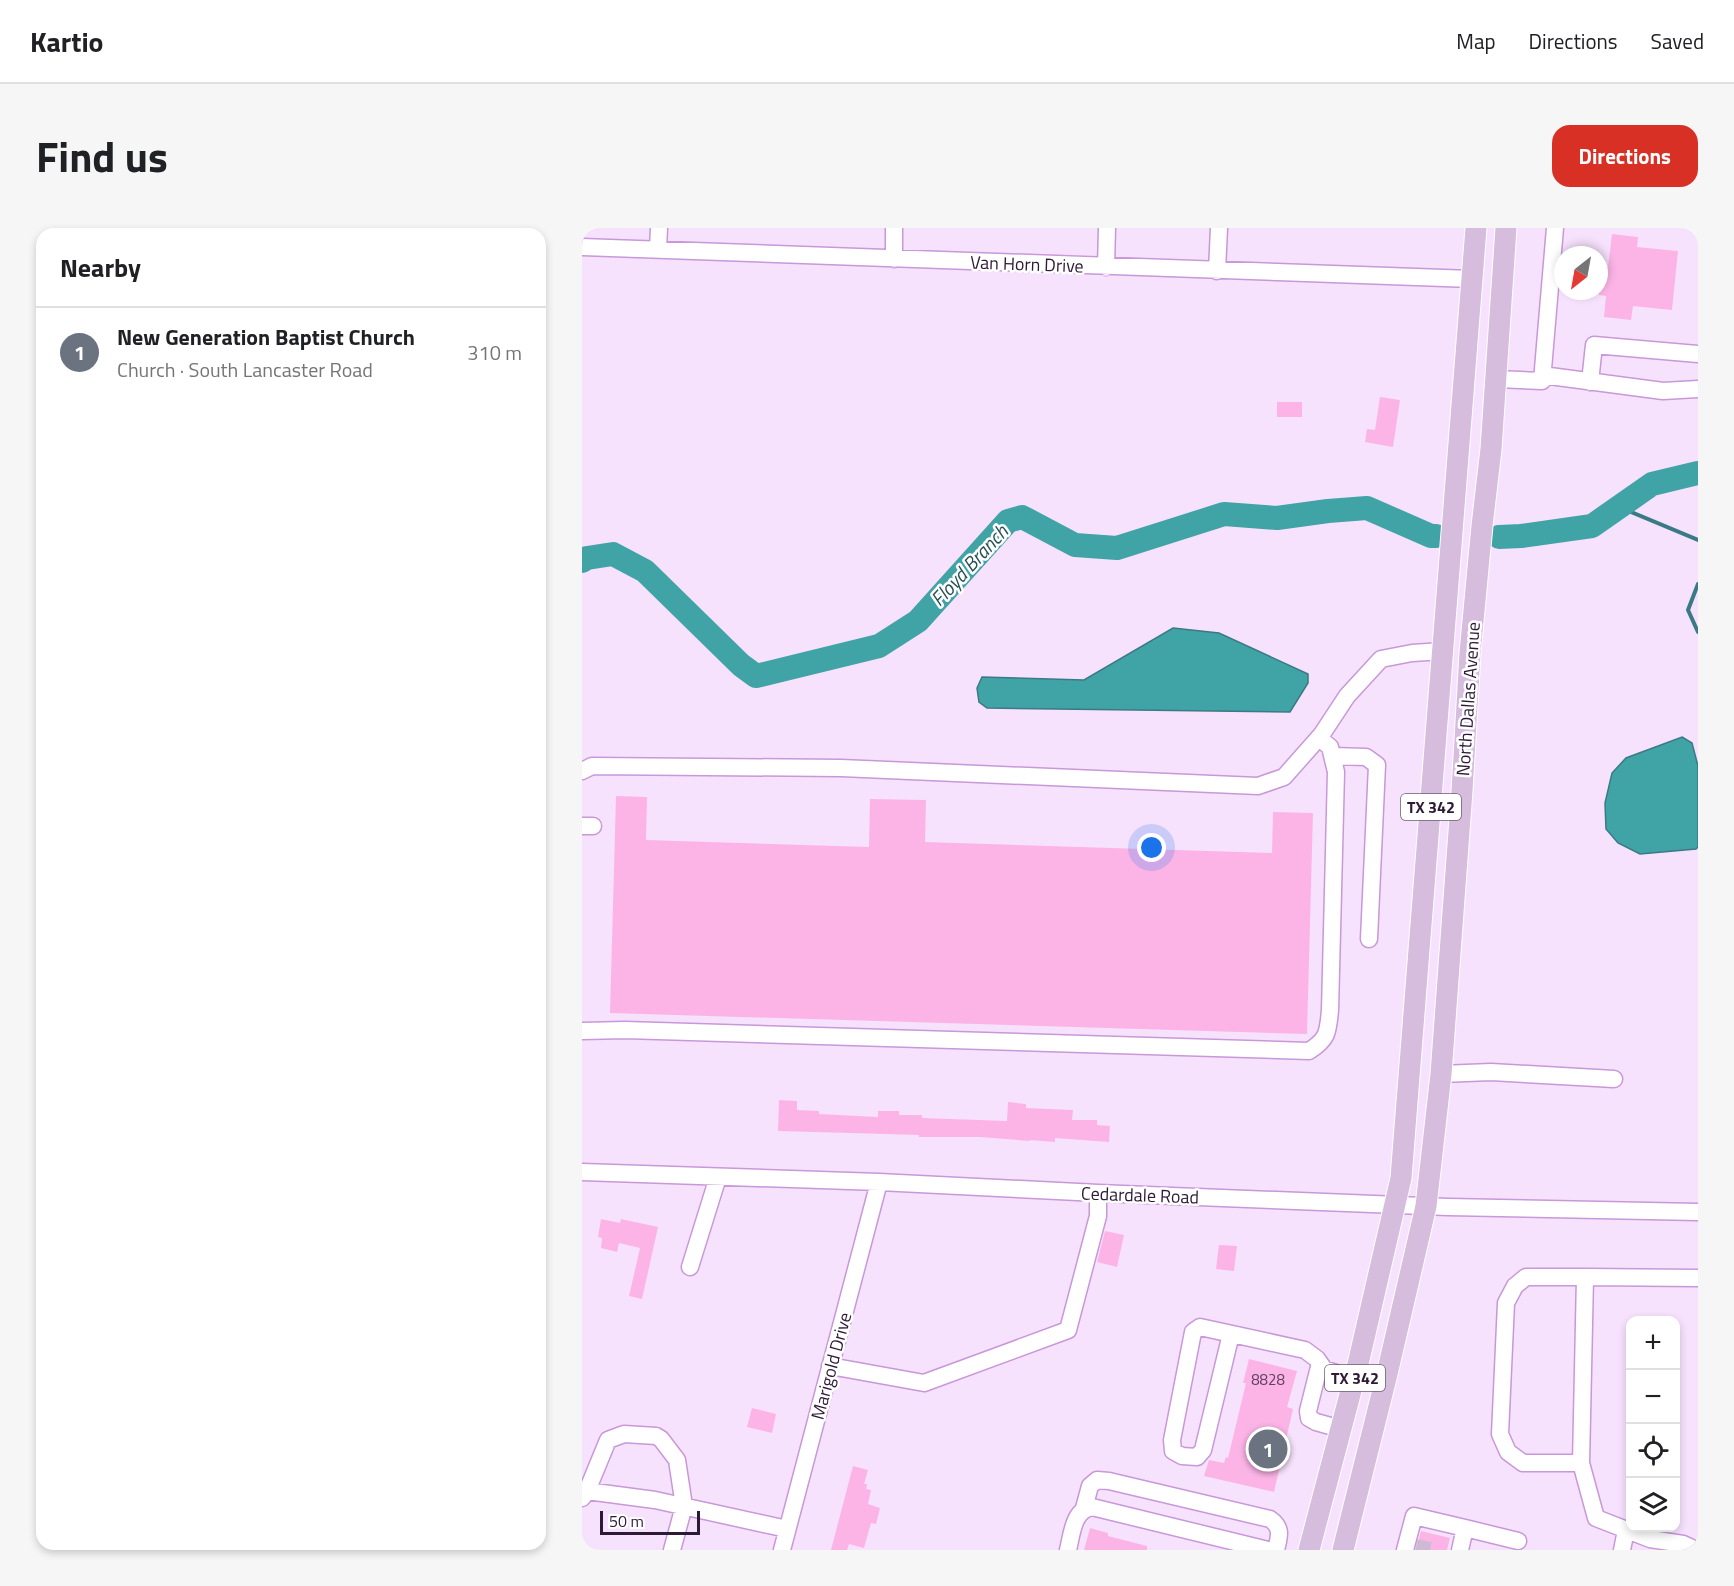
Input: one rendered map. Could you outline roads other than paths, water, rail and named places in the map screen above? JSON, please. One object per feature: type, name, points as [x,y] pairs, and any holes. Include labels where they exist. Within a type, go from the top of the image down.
[{"type":"main road","name":"North Dallas Avenue","points":[[1396,1204],[1401,1178],[1408,1097],[1476,228]]},
{"type":"main road","name":"North Dallas Avenue","points":[[1426,1206],[1441,1074],[1470,653],[1491,449],[1506,228]]},
{"type":"main road","points":[[1443,651],[1470,653]]},
{"type":"main road","name":"TX 342","points":[[1310,1550],[1396,1204]]},
{"type":"main road","name":"TX 342","points":[[1343,1550],[1426,1206]]},
{"type":"street","points":[[657,249],[659,228]]},
{"type":"street","points":[[894,228],[894,259]]},
{"type":"street","points":[[1106,267],[1107,228]]},
{"type":"street","points":[[1217,271],[1219,228]]},
{"type":"street","points":[[1496,380],[1542,381],[1555,228]]},
{"type":"street","name":"Van Horn Drive","points":[[582,246],[1472,279]]},
{"type":"street","points":[[1590,382],[1594,345],[1698,354]]},
{"type":"street","points":[[1542,375],[1664,391],[1698,389]]},
{"type":"street","points":[[582,771],[592,766],[841,768],[1258,786],[1284,777],[1319,738],[1347,696],[1382,659],[1412,653],[1443,651]]},
{"type":"street","points":[[582,1031],[1309,1052],[1328,1034],[1330,1010],[1336,772],[1330,747],[1319,738]]},
{"type":"street","points":[[1333,756],[1366,757],[1377,765],[1369,939]]},
{"type":"street","points":[[1441,1074],[1491,1072],[1614,1078]]},
{"type":"street","name":"Cedardale Road","points":[[582,1172],[879,1182],[1426,1206],[1698,1212]]},
{"type":"street","points":[[690,1267],[718,1177]]},
{"type":"street","name":"Marigold Drive","points":[[782,1550],[879,1182]]},
{"type":"street","points":[[830,1366],[924,1383],[1068,1330],[1098,1216],[1098,1193]]},
{"type":"street","points":[[1581,1462],[1523,1463],[1508,1452],[1500,1434],[1506,1303],[1515,1286],[1526,1277],[1698,1278]]},
{"type":"street","points":[[1586,1277],[1581,1462],[1596,1518],[1626,1530],[1622,1550]]},
{"type":"street","points":[[1231,1334],[1203,1450],[1197,1457],[1182,1456],[1173,1451],[1172,1440],[1193,1332],[1200,1327],[1305,1350],[1324,1369],[1354,1379]]},
{"type":"street","points":[[1320,1363],[1308,1411],[1309,1418],[1341,1429]]},
{"type":"street","points":[[672,1550],[684,1506],[677,1460],[656,1436],[624,1434],[608,1440],[584,1495],[684,1506],[787,1530]]},
{"type":"street","points":[[1068,1550],[1077,1516],[1084,1508],[1090,1486],[1097,1480],[1270,1519],[1277,1524],[1280,1531],[1275,1550]]},
{"type":"street","points":[[1084,1508],[1092,1507],[1268,1550]]},
{"type":"street","points":[[1409,1547],[1414,1516],[1518,1541]]},
{"type":"street","points":[[1460,1550],[1465,1528]]},
{"type":"street","points":[[1631,1532],[1650,1539],[1683,1544],[1696,1550]]},
{"type":"waterway","name":"Floyd Branch","points":[[1499,537],[1592,526],[1652,484],[1698,473]]},
{"type":"waterway","points":[[1619,507],[1698,540]]},
{"type":"waterway","name":"Floyd Branch","points":[[582,561],[587,558],[613,554],[645,571],[741,665],[756,676],[879,646],[918,621],[1008,521],[1022,517],[1075,545],[1117,548],[1224,514],[1277,518],[1367,508],[1431,536],[1436,536]]},
{"type":"waterway","points":[[1698,584],[1688,610],[1698,632]]},
{"type":"tunnel","points":[[1416,1547],[1430,1550]]},
{"type":"place","name":"New Generation Baptist Church","points":[[1268,1449]]}]
